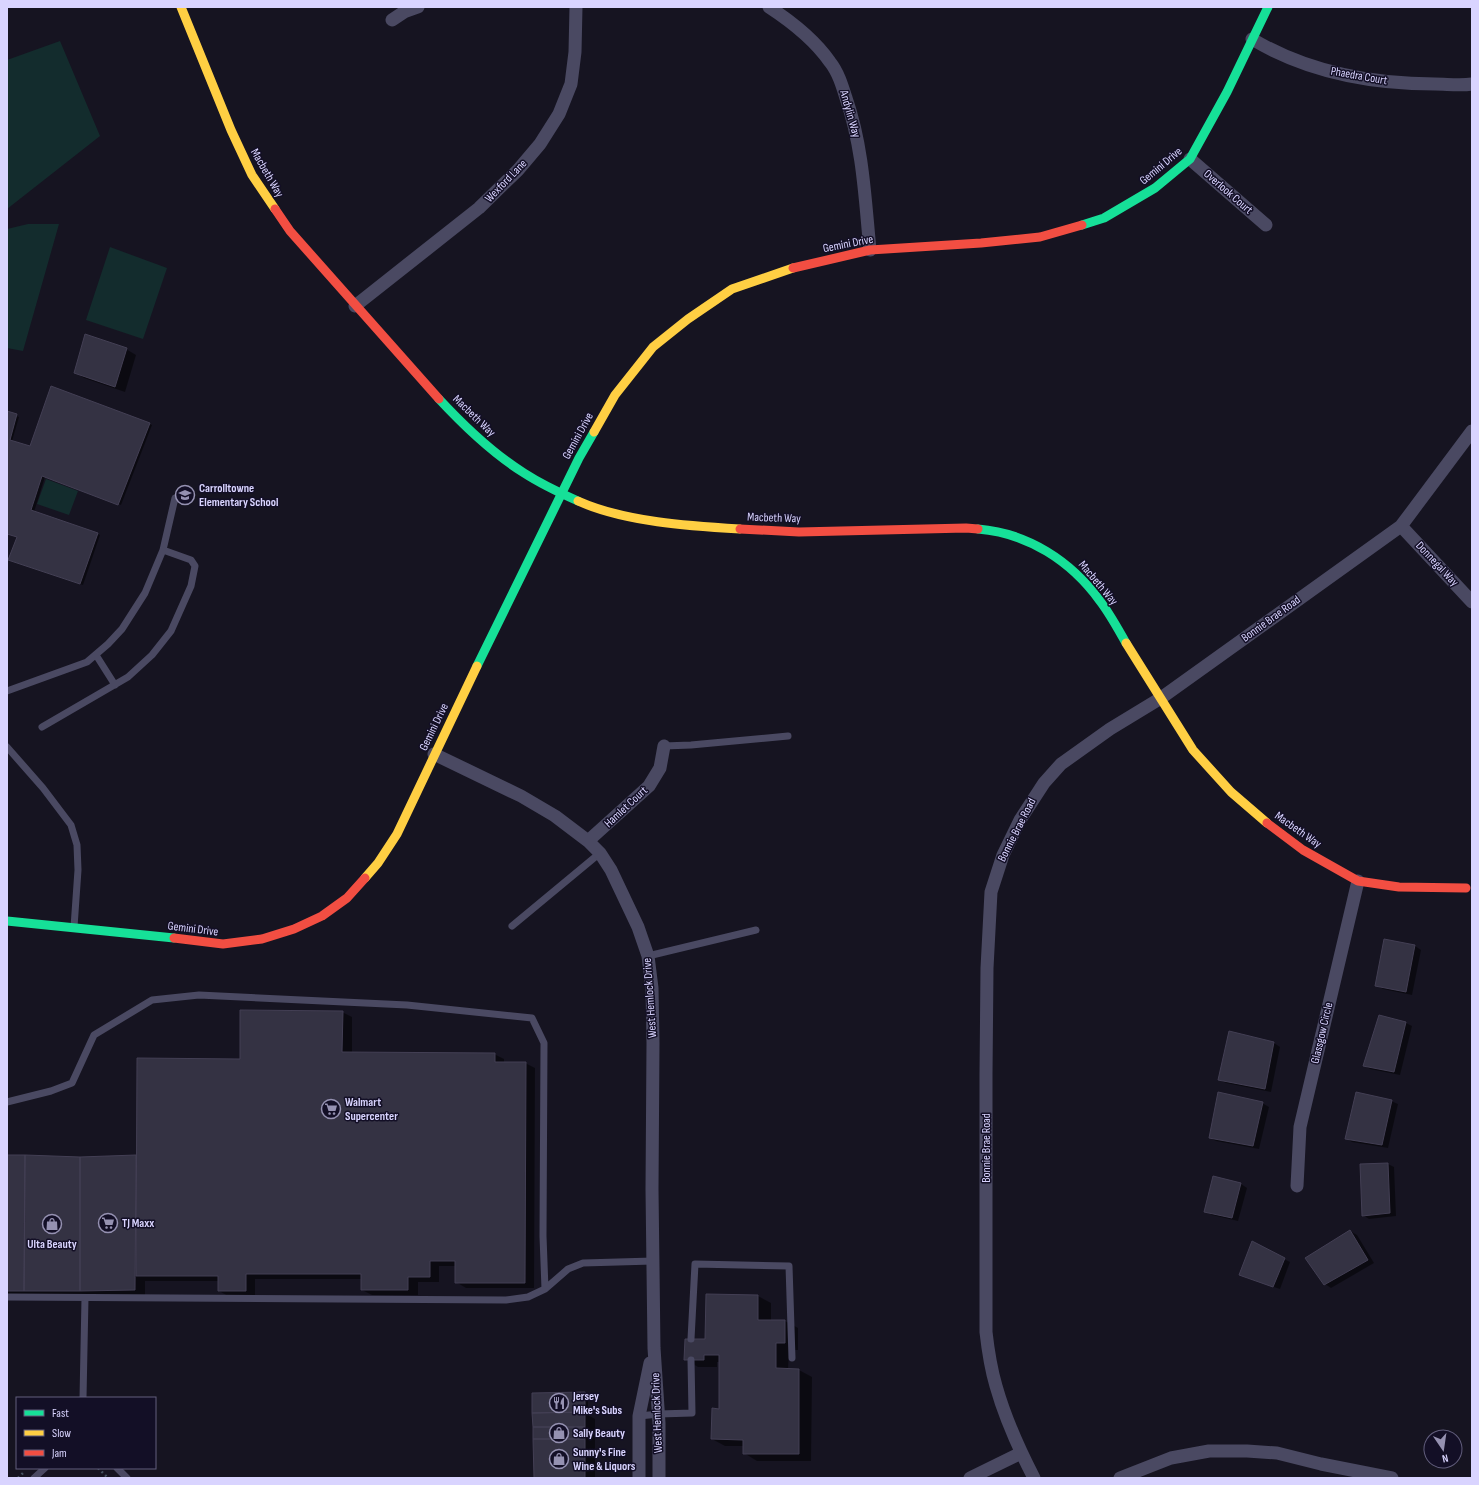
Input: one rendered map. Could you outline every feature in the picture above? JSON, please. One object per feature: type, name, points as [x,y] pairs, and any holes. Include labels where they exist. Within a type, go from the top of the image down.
[{"type":"street","name":"Macbeth Way","points":[[181,7],[231,130],[252,175],[262,192],[290,231],[355,306],[461,423],[498,456],[525,474],[590,506],[649,521],[721,528],[799,532],[966,528],[991,530],[1028,541],[1054,555],[1083,580],[1101,602],[1193,750],[1231,792],[1263,820],[1302,850],[1358,880],[1399,887],[1466,888]]},
{"type":"street","points":[[392,20],[404,12],[418,7]]},
{"type":"street","name":"Wexford Lane","points":[[355,306],[479,208],[518,170],[540,144],[559,114],[572,84],[575,52],[576,7]]},
{"type":"street","name":"Andylin Way","points":[[769,7],[809,37],[830,62],[840,79],[858,142],[870,250]]},
{"type":"street","name":"Gemini Drive","points":[[7,921],[223,944],[262,939],[294,929],[322,916],[347,898],[378,863],[397,834],[434,754],[579,458],[616,395],[653,347],[688,319],[732,290],[800,266],[870,250],[981,243],[1040,237],[1104,218],[1155,188],[1190,159],[1220,104],[1268,7]]},
{"type":"street","name":"Phaedra Court","points":[[1252,40],[1273,52],[1325,70],[1365,79],[1419,84],[1472,84]]},
{"type":"street","name":"Overlook Court","points":[[1190,159],[1266,225]]},
{"type":"street","name":"Bonnie Brae Road","points":[[1034,1478],[1021,1453],[996,1387],[986,1332],[987,968],[991,892],[1003,855],[1031,800],[1051,773],[1060,764],[1110,729],[1161,698],[1401,526],[1472,431]]},
{"type":"street","name":"Donnegal Way","points":[[1401,526],[1472,602]]},
{"type":"street","name":"Hamlet Court","points":[[588,841],[649,786],[660,768],[664,746]]},
{"type":"street","name":"West Hemlock Drive","points":[[434,754],[521,796],[555,816],[588,841],[600,853],[611,870],[638,927],[648,956],[652,988],[654,1348],[659,1414],[659,1478]]},
{"type":"street","name":"Glassgow Circle","points":[[1297,1186],[1300,1128],[1358,880]]},
{"type":"street","name":"West Hemlock Drive","points":[[639,1478],[639,1416],[654,1348]]},
{"type":"street","points":[[1120,1478],[1171,1458],[1209,1451],[1247,1451],[1277,1453],[1321,1464],[1392,1478]]},
{"type":"street","points":[[970,1478],[1021,1453]]},
{"type":"lane","points":[[7,691],[87,662],[122,629],[145,593],[163,550],[175,498]]},
{"type":"lane","points":[[42,727],[128,678],[152,655],[171,631],[191,586],[195,566],[191,560],[163,550]]},
{"type":"lane","points":[[96,655],[115,685]]},
{"type":"lane","points":[[664,746],[788,736]]},
{"type":"lane","points":[[7,747],[43,788],[71,825],[77,845],[78,870],[74,927]]},
{"type":"lane","points":[[512,926],[600,853]]},
{"type":"lane","points":[[648,956],[756,930]]},
{"type":"lane","points":[[7,1102],[51,1091],[72,1083],[94,1035],[152,1000],[199,995],[407,1005],[532,1018],[544,1043],[543,1236],[545,1289]]},
{"type":"lane","points":[[7,1297],[506,1300],[528,1297],[545,1289],[568,1269],[583,1263],[653,1261]]},
{"type":"lane","points":[[691,1339],[695,1264],[789,1266],[792,1358]]},
{"type":"lane","points":[[83,1397],[84,1298]]},
{"type":"lane","points":[[639,1416],[692,1413],[691,1360]]},
{"type":"lane","points":[[34,1478],[43,1469]]},
{"type":"lane","points":[[118,1469],[127,1478]]},
{"type":"path","points":[[99,1469],[108,1478]]},
{"type":"green space","points":[[60,41],[100,136],[7,209],[7,60]]},
{"type":"green space","points":[[28,224],[59,224],[23,351],[7,348],[7,229]]},
{"type":"green space","points":[[110,247],[167,268],[143,339],[86,320]]},
{"type":"green space","points":[[46,479],[78,491],[69,515],[37,504]]},
{"type":"building","points":[[85,334],[127,348],[115,387],[74,373]]},
{"type":"building","points":[[51,386],[150,423],[118,505],[42,476],[31,510],[98,533],[80,584],[8,560],[17,537],[7,534],[7,411],[17,414],[10,440],[30,446]]},
{"type":"building","points":[[1384,939],[1415,945],[1406,992],[1375,986]]},
{"type":"building","name":"Walmart Supercenter","points":[[240,1010],[343,1011],[342,1052],[495,1053],[495,1062],[526,1062],[525,1283],[455,1283],[455,1261],[430,1261],[430,1277],[408,1277],[408,1290],[361,1290],[361,1274],[246,1274],[246,1291],[218,1291],[218,1276],[136,1276],[137,1058],[240,1059]]},
{"type":"building","points":[[1379,1015],[1406,1022],[1394,1072],[1363,1066]]},
{"type":"building","points":[[1229,1031],[1274,1042],[1265,1089],[1218,1080]]},
{"type":"building","points":[[1218,1092],[1263,1102],[1253,1146],[1209,1138]]},
{"type":"building","points":[[1356,1092],[1392,1100],[1382,1145],[1345,1139]]},
{"type":"building","points":[[7,1155],[25,1155],[24,1291],[7,1291]]},
{"type":"building","name":"Ulta Beauty","points":[[25,1155],[80,1157],[80,1291],[24,1291]]},
{"type":"building","name":"TJ Maxx","points":[[136,1155],[135,1290],[80,1291],[80,1157]]},
{"type":"building","points":[[1388,1163],[1390,1213],[1362,1216],[1360,1164]]},
{"type":"building","points":[[1213,1176],[1241,1183],[1232,1218],[1204,1212]]},
{"type":"building","points":[[1350,1230],[1368,1260],[1324,1285],[1305,1258]]},
{"type":"building","points":[[1252,1241],[1285,1258],[1273,1287],[1239,1275]]},
{"type":"building","points":[[706,1294],[758,1295],[758,1320],[785,1320],[785,1343],[776,1343],[776,1368],[799,1369],[799,1454],[743,1454],[743,1440],[711,1439],[712,1408],[719,1409],[719,1355],[704,1355],[704,1360],[684,1360],[685,1339],[705,1339]]},
{"type":"building","name":"Jersey Mike's Subs","points":[[585,1392],[585,1412],[532,1413],[532,1393]]},
{"type":"building","points":[[585,1412],[585,1427],[533,1427],[532,1413]]},
{"type":"building","name":"Sally Beauty","points":[[533,1427],[585,1427],[585,1439],[533,1439]]},
{"type":"building","name":"Sunny's Fine Wine & Liquors","points":[[533,1439],[585,1439],[585,1478],[534,1478]]},
{"type":"traffic: fast","points":[[1082,225],[1104,218],[1155,188],[1190,159],[1227,92],[1268,7]]},
{"type":"traffic: fast","points":[[439,399],[459,420],[501,457],[537,481],[578,501]]},
{"type":"traffic: fast","points":[[477,666],[579,458],[594,432]]},
{"type":"traffic: fast","points":[[978,529],[1014,536],[1031,543],[1062,562],[1076,573],[1100,601],[1111,616],[1126,643]]},
{"type":"traffic: fast","points":[[7,921],[174,938]]},
{"type":"traffic: slow","points":[[181,7],[231,130],[252,175],[275,209]]},
{"type":"traffic: slow","points":[[594,432],[615,395],[653,347],[688,319],[732,289],[793,268]]},
{"type":"traffic: slow","points":[[578,501],[616,514],[658,522],[740,529]]},
{"type":"traffic: slow","points":[[1126,643],[1193,750],[1231,792],[1267,823]]},
{"type":"traffic: slow","points":[[365,878],[378,863],[397,834],[477,666]]},
{"type":"traffic: jam","points":[[275,209],[290,231],[439,399]]},
{"type":"traffic: jam","points":[[793,268],[870,250],[981,243],[1040,237],[1082,225]]},
{"type":"traffic: jam","points":[[740,529],[799,532],[966,528],[978,529]]},
{"type":"traffic: jam","points":[[1267,823],[1303,850],[1358,881],[1399,887],[1466,888]]},
{"type":"traffic: jam","points":[[174,938],[223,944],[262,939],[294,929],[322,916],[347,898],[365,878]]},
{"type":"place","name":"Carrolltowne Elementary School","points":[[185,495]]},
{"type":"place","name":"Walmart Supercenter","points":[[331,1109]]},
{"type":"place","name":"TJ Maxx","points":[[108,1223]]},
{"type":"place","name":"Ulta Beauty","points":[[52,1224]]},
{"type":"place","name":"Jersey Mike's Subs","points":[[559,1403]]},
{"type":"place","name":"Sally Beauty","points":[[559,1433]]},
{"type":"place","name":"Sunny's Fine Wine & Liquors","points":[[559,1459]]}]
